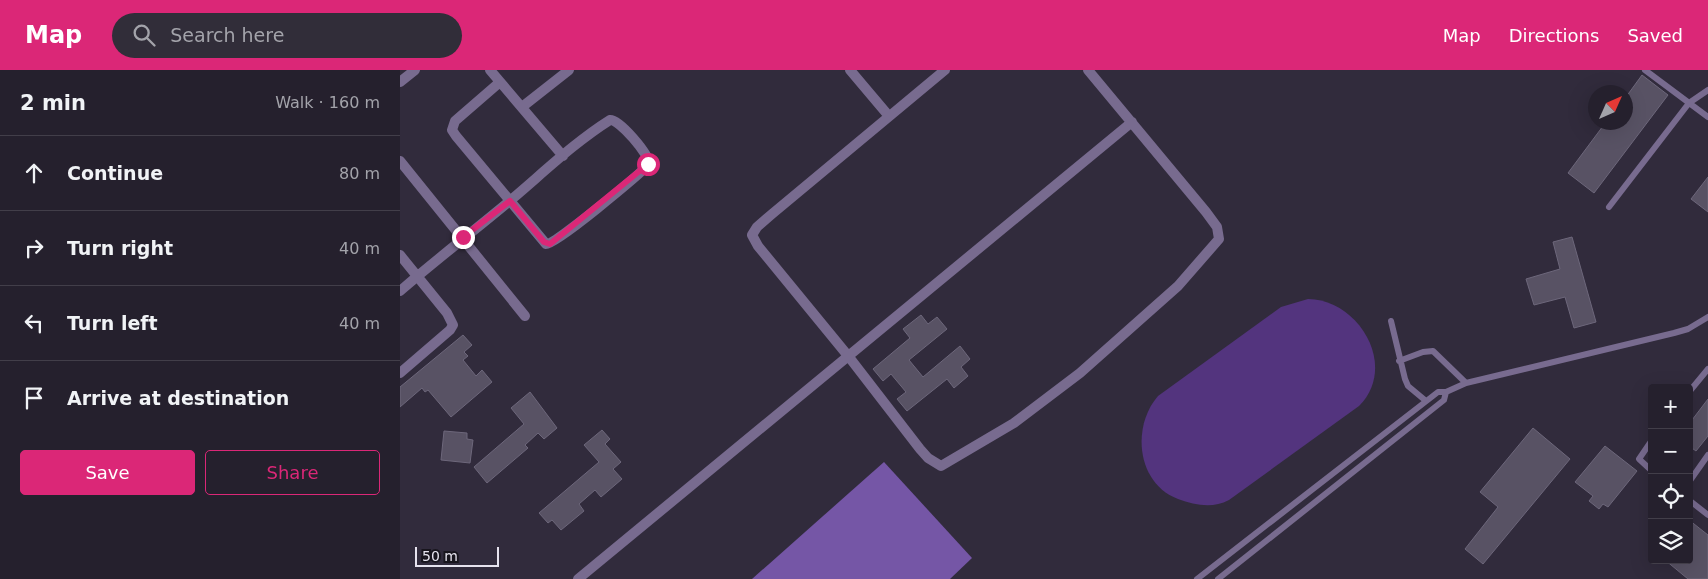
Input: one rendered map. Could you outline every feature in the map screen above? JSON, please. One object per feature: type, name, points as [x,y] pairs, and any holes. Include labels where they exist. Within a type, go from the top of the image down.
[{"type":"street","points":[[400,82],[415,70]]},
{"type":"street","points":[[490,70],[563,156]]},
{"type":"street","points":[[522,107],[569,70]]},
{"type":"street","points":[[850,70],[888,116]]},
{"type":"street","points":[[945,70],[757,227],[752,235],[758,246],[849,357],[920,449],[928,458],[941,466],[1014,423],[1080,373],[1178,286],[1219,239],[1219,231],[1214,222],[1088,70]]},
{"type":"street","points":[[400,290],[463,237],[510,201],[563,156],[614,119],[632,137],[649,162],[624,186],[550,244],[544,242],[510,201],[451,127],[456,120],[500,82]]},
{"type":"street","points":[[578,579],[1132,122]]},
{"type":"street","points":[[400,161],[525,316]]},
{"type":"street","points":[[400,255],[447,313],[453,325],[450,330],[400,373]]},
{"type":"lane","points":[[1645,70],[1708,117]]},
{"type":"lane","points":[[1609,207],[1689,103],[1708,90]]},
{"type":"lane","points":[[1197,579],[1438,392],[1446,392],[1466,383],[1674,333],[1688,329],[1708,317]]},
{"type":"lane","points":[[1390,321],[1399,361],[1408,386],[1426,402]]},
{"type":"lane","points":[[1399,361],[1423,352],[1433,351],[1466,383]]},
{"type":"lane","points":[[1693,387],[1708,369]]},
{"type":"lane","points":[[1218,579],[1444,400],[1446,392]]},
{"type":"lane","points":[[1648,446],[1639,459],[1648,467]]},
{"type":"lane","points":[[1693,476],[1708,455]]},
{"type":"lane","points":[[1316,486],[1325,496]]},
{"type":"lane","points":[[1693,503],[1708,515]]},
{"type":"shaded area","points":[[1308,299],[1326,302],[1343,310],[1357,322],[1367,338],[1374,355],[1375,372],[1370,390],[1359,406],[1223,503],[1210,505],[1191,503],[1164,492],[1154,481],[1142,454],[1144,423],[1149,409],[1158,396],[1281,307]]},
{"type":"shaded area","points":[[884,462],[972,558],[950,579],[752,579]]},
{"type":"building","points":[[1642,75],[1668,95],[1594,193],[1568,173],[1600,130],[1633,130],[1633,87]]},
{"type":"building","points":[[1708,177],[1708,212],[1691,199]]},
{"type":"building","points":[[1572,237],[1596,322],[1574,328],[1565,297],[1534,305],[1526,279],[1560,269],[1553,242]]},
{"type":"building","points":[[921,315],[928,324],[937,317],[947,329],[909,360],[923,377],[960,346],[970,359],[961,367],[968,376],[954,388],[947,379],[907,411],[897,399],[906,392],[891,374],[883,381],[873,369],[910,338],[903,329]]},
{"type":"building","points":[[463,335],[472,345],[464,352],[468,356],[463,360],[476,376],[482,370],[492,382],[451,417],[428,390],[425,392],[422,388],[400,407],[400,387]]},
{"type":"building","points":[[530,392],[557,428],[544,439],[538,433],[525,445],[528,448],[487,483],[474,467],[524,424],[511,408]]},
{"type":"building","points":[[1708,399],[1708,436],[1696,451],[1693,449],[1693,419]]},
{"type":"building","points":[[1533,428],[1570,459],[1483,564],[1465,549],[1498,507],[1480,492]]},
{"type":"building","points":[[602,430],[610,439],[605,444],[621,462],[613,469],[622,479],[601,497],[595,490],[579,504],[584,511],[561,530],[552,520],[548,523],[539,513],[599,462],[584,445]]},
{"type":"building","points":[[444,431],[467,433],[467,439],[473,440],[470,463],[441,460]]},
{"type":"building","points":[[1605,446],[1637,471],[1608,507],[1603,504],[1599,509],[1589,501],[1593,496],[1575,482]]},
{"type":"building","points":[[1693,523],[1708,535],[1708,579],[1688,579],[1670,564],[1693,564]]},
{"type":"route","points":[[463,237],[510,201],[546,244],[553,243],[648,164]]}]
